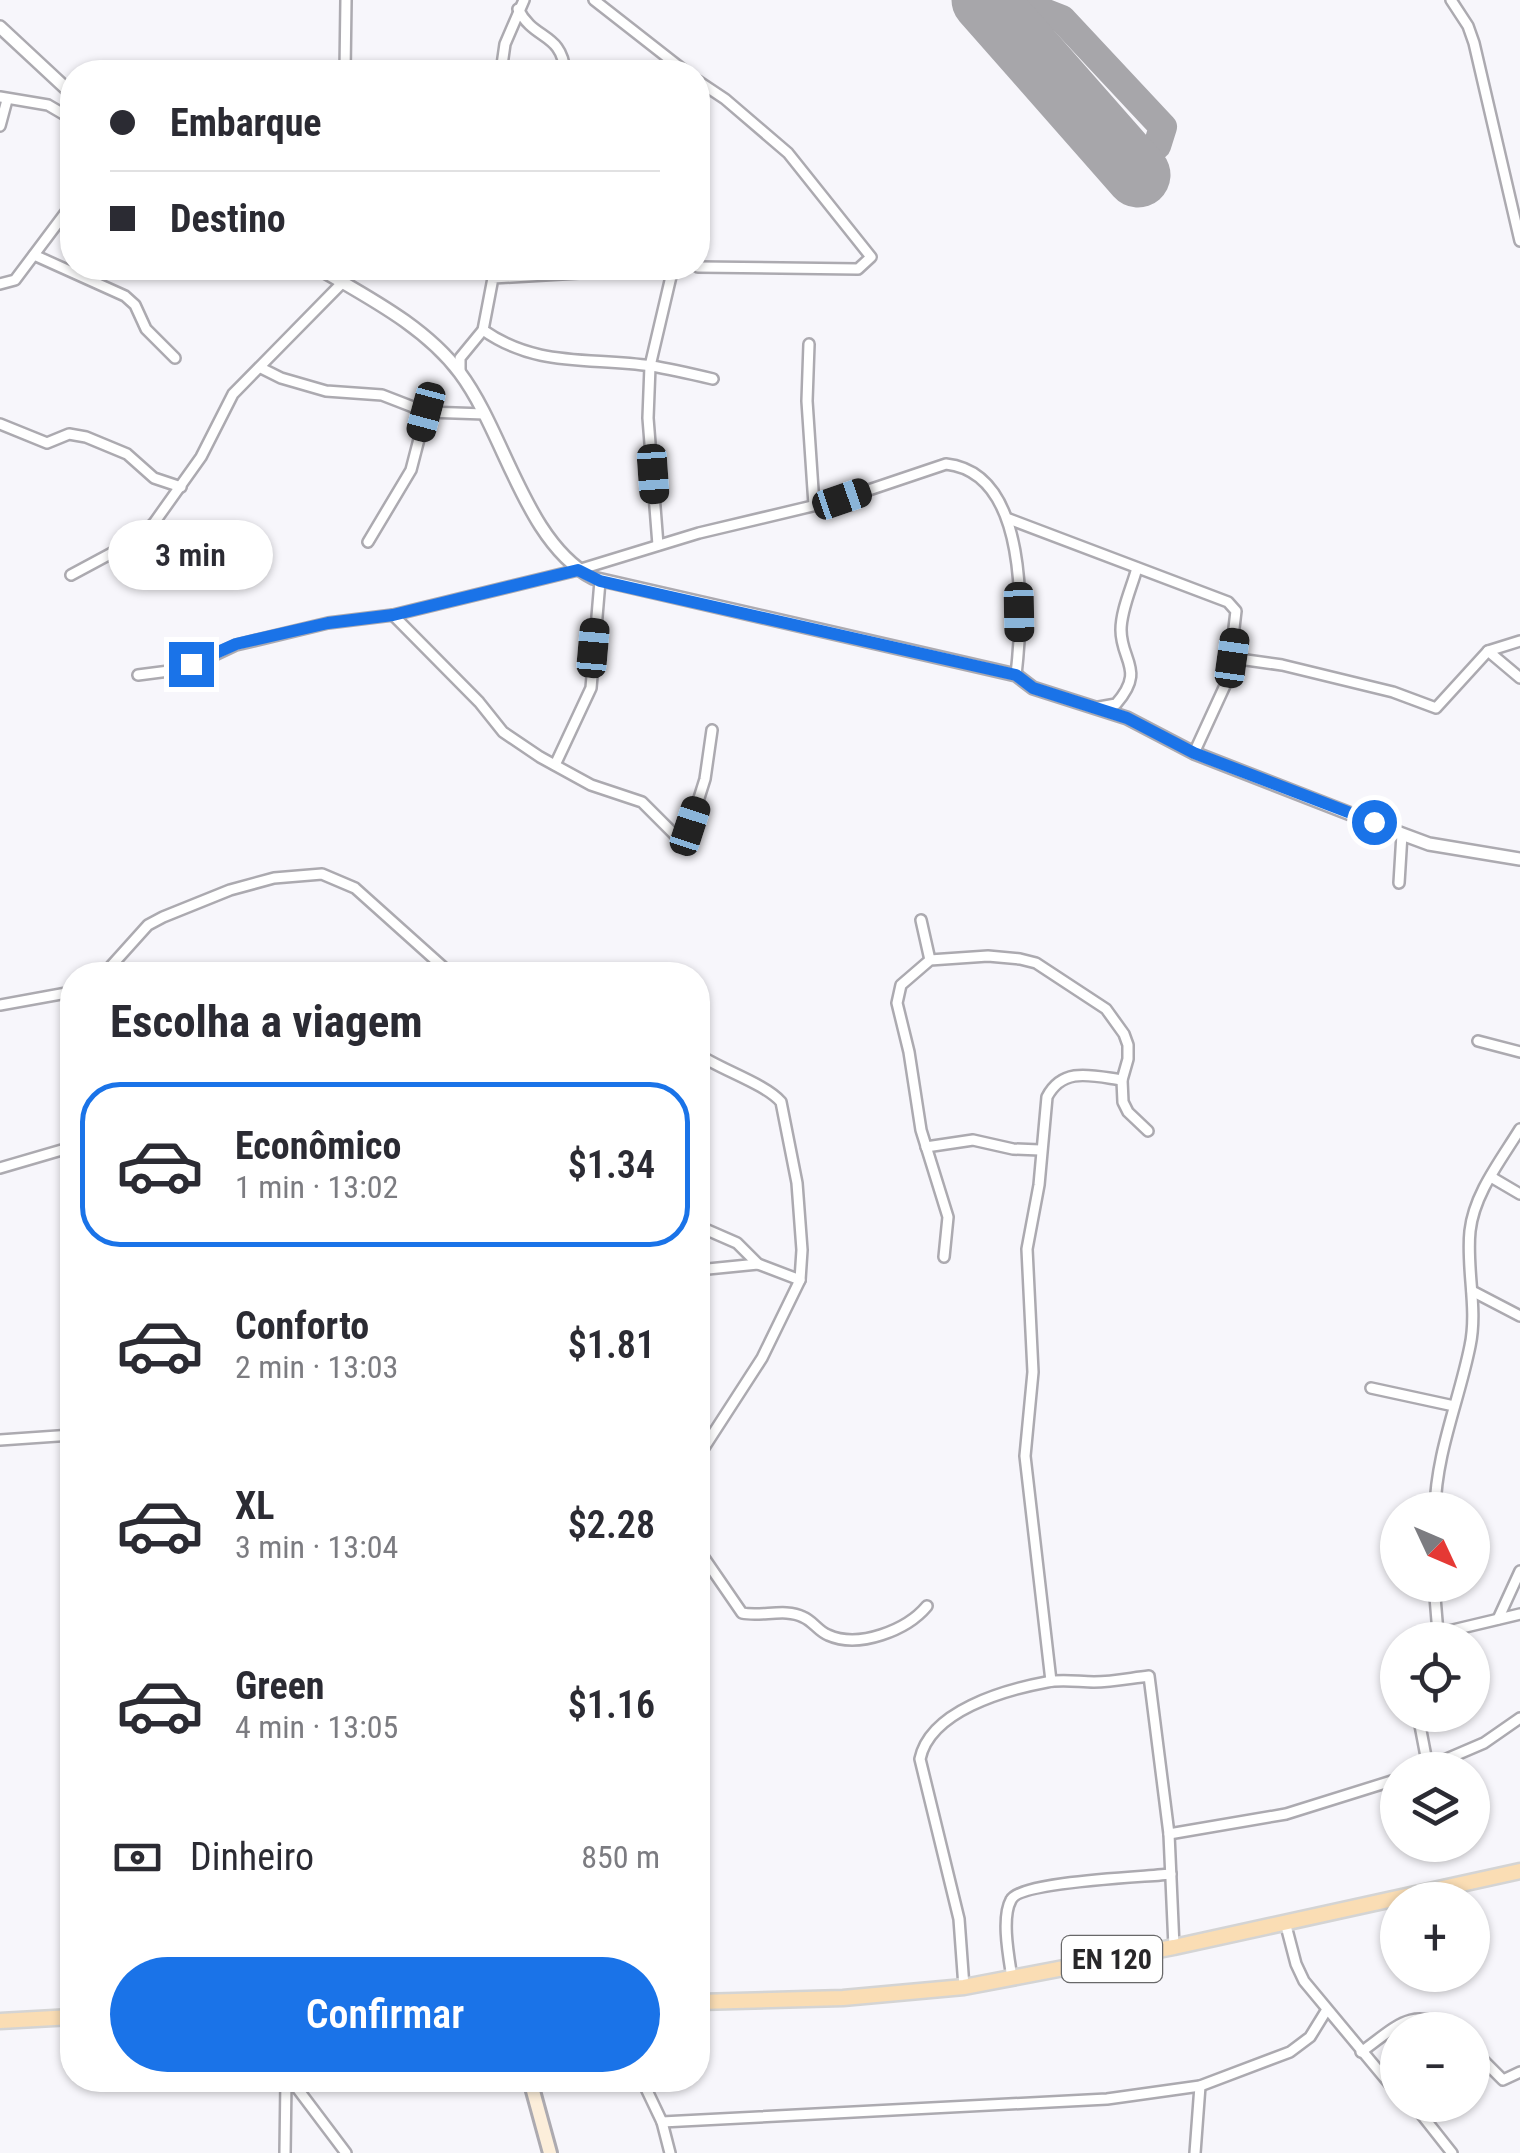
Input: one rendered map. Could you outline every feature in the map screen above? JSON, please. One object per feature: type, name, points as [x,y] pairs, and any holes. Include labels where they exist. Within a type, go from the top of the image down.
[{"type":"main road","name":"EN 120","points":[[710,2002],[842,1998],[964,1987],[1174,1947],[1520,1870]]},
{"type":"main road","points":[[0,2021],[60,2018]]},
{"type":"main road","points":[[533,2092],[550,2153]]},
{"type":"street","points":[[345,60],[346,0]]},
{"type":"street","points":[[594,0],[671,60]]},
{"type":"street","points":[[1451,0],[1474,43],[1520,241]]},
{"type":"street","points":[[502,60],[521,4]]},
{"type":"street","points":[[521,4],[529,26],[560,48],[564,60]]},
{"type":"street","points":[[0,28],[60,84]]},
{"type":"street","points":[[710,89],[788,153],[871,257],[858,269],[710,267]]},
{"type":"street","points":[[48,105],[60,97]]},
{"type":"street","points":[[0,126],[4,99],[48,105],[60,112]]},
{"type":"street","points":[[0,284],[15,280],[60,218]]},
{"type":"street","points":[[34,256],[60,267]]},
{"type":"street","points":[[89,280],[125,296],[135,305],[146,329],[174,358]]},
{"type":"street","points":[[339,280],[415,329],[460,373],[556,546],[578,570],[600,581],[1016,675],[1033,688],[1127,718],[1194,753],[1429,844],[1520,859]]},
{"type":"street","points":[[460,373],[460,358],[483,330],[493,280]]},
{"type":"street","points":[[658,546],[648,418],[650,366],[670,280]]},
{"type":"street","points":[[71,575],[138,539],[182,488],[233,394],[343,282]]},
{"type":"street","points":[[483,330],[516,350],[547,358],[650,366],[713,379]]},
{"type":"street","points":[[809,344],[807,400],[814,505]]},
{"type":"street","points":[[261,368],[326,391],[382,395],[426,412],[485,414]]},
{"type":"street","points":[[368,542],[410,470],[426,412]]},
{"type":"street","points":[[0,424],[46,443],[69,434],[86,437],[127,454],[154,478],[182,488]]},
{"type":"street","points":[[138,675],[200,662],[236,644],[328,623],[393,615],[578,570],[946,464],[981,478],[1009,519],[1019,612],[1016,675]]},
{"type":"street","points":[[1009,519],[1228,602],[1236,611],[1228,679],[1194,753]]},
{"type":"street","points":[[1085,704],[1104,708],[1124,696],[1131,666],[1121,628],[1137,568]]},
{"type":"street","points":[[555,765],[590,688],[600,581]]},
{"type":"street","points":[[393,615],[503,732],[591,785],[642,802],[678,838],[688,833],[700,797],[712,730]]},
{"type":"street","points":[[1232,658],[1282,665],[1393,692],[1436,708],[1488,651],[1520,642]]},
{"type":"street","points":[[1488,651],[1520,678]]},
{"type":"street","points":[[1398,883],[1402,834]]},
{"type":"street","points":[[115,962],[148,926],[163,917],[230,890],[274,878],[322,874],[354,888],[437,962]]},
{"type":"street","points":[[922,920],[930,960]]},
{"type":"street","points":[[944,1258],[948,1217],[926,1147],[897,998],[901,985],[930,960],[1020,958],[1042,967],[1114,1017],[1128,1045],[1123,1102],[1148,1132]]},
{"type":"street","points":[[0,1005],[60,994]]},
{"type":"street","points":[[1478,1041],[1520,1052]]},
{"type":"street","points":[[710,1062],[728,1067],[782,1102],[797,1184],[802,1250],[800,1280],[762,1358],[710,1436]]},
{"type":"street","points":[[1051,1681],[1025,1456],[1034,1372],[1028,1249],[1047,1097],[1052,1086],[1076,1074],[1122,1080]]},
{"type":"street","points":[[1436,1492],[1472,1332],[1470,1234],[1477,1204],[1520,1129]]},
{"type":"street","points":[[926,1147],[966,1140],[1040,1150]]},
{"type":"street","points":[[0,1168],[60,1151]]},
{"type":"street","points":[[1490,1177],[1520,1194]]},
{"type":"street","points":[[710,1231],[737,1243],[758,1264],[800,1280]]},
{"type":"street","points":[[710,1270],[758,1264]]},
{"type":"street","points":[[1472,1291],[1520,1316]]},
{"type":"street","points":[[1371,1388],[1454,1406]]},
{"type":"street","points":[[0,1440],[60,1435]]},
{"type":"street","points":[[710,1566],[742,1613],[802,1616],[834,1638],[853,1640],[899,1627],[927,1606]]},
{"type":"street","points":[[1498,1618],[1520,1571]]},
{"type":"street","points":[[1482,1622],[1520,1614]]},
{"type":"street","points":[[964,1987],[958,1919],[920,1759],[924,1742],[948,1718],[1006,1692],[1051,1681],[1097,1682],[1150,1676],[1172,1874],[1174,1947]]},
{"type":"street","points":[[1463,1752],[1520,1718]]},
{"type":"street","points":[[1168,1834],[1286,1814],[1380,1784]]},
{"type":"street","points":[[1012,1978],[1006,1944],[1010,1901],[1016,1894],[1024,1889],[1070,1882],[1172,1874]]},
{"type":"street","points":[[1285,1922],[1304,1981],[1380,2074]]},
{"type":"street","points":[[662,2122],[1107,2099],[1200,2086],[1290,2052],[1310,2037],[1326,2010]]},
{"type":"street","points":[[1361,2052],[1380,2039]]},
{"type":"street","points":[[1490,2067],[1503,2080],[1520,2072]]},
{"type":"street","points":[[1196,2153],[1200,2086]]},
{"type":"street","points":[[285,2153],[288,2092]]},
{"type":"street","points":[[298,2092],[346,2153]]},
{"type":"street","points":[[648,2092],[662,2122],[670,2153]]},
{"type":"street","points":[[1427,2122],[1452,2153]]},
{"type":"taxiway","points":[[1013,0],[1062,19],[1163,127],[1157,146],[1129,165]]},
{"type":"runway","points":[[984,0],[1138,175]]},
{"type":"route","points":[[191,664],[236,644],[328,623],[393,615],[578,570],[600,581],[1016,675],[1033,688],[1127,718],[1194,753],[1374,822]]}]
